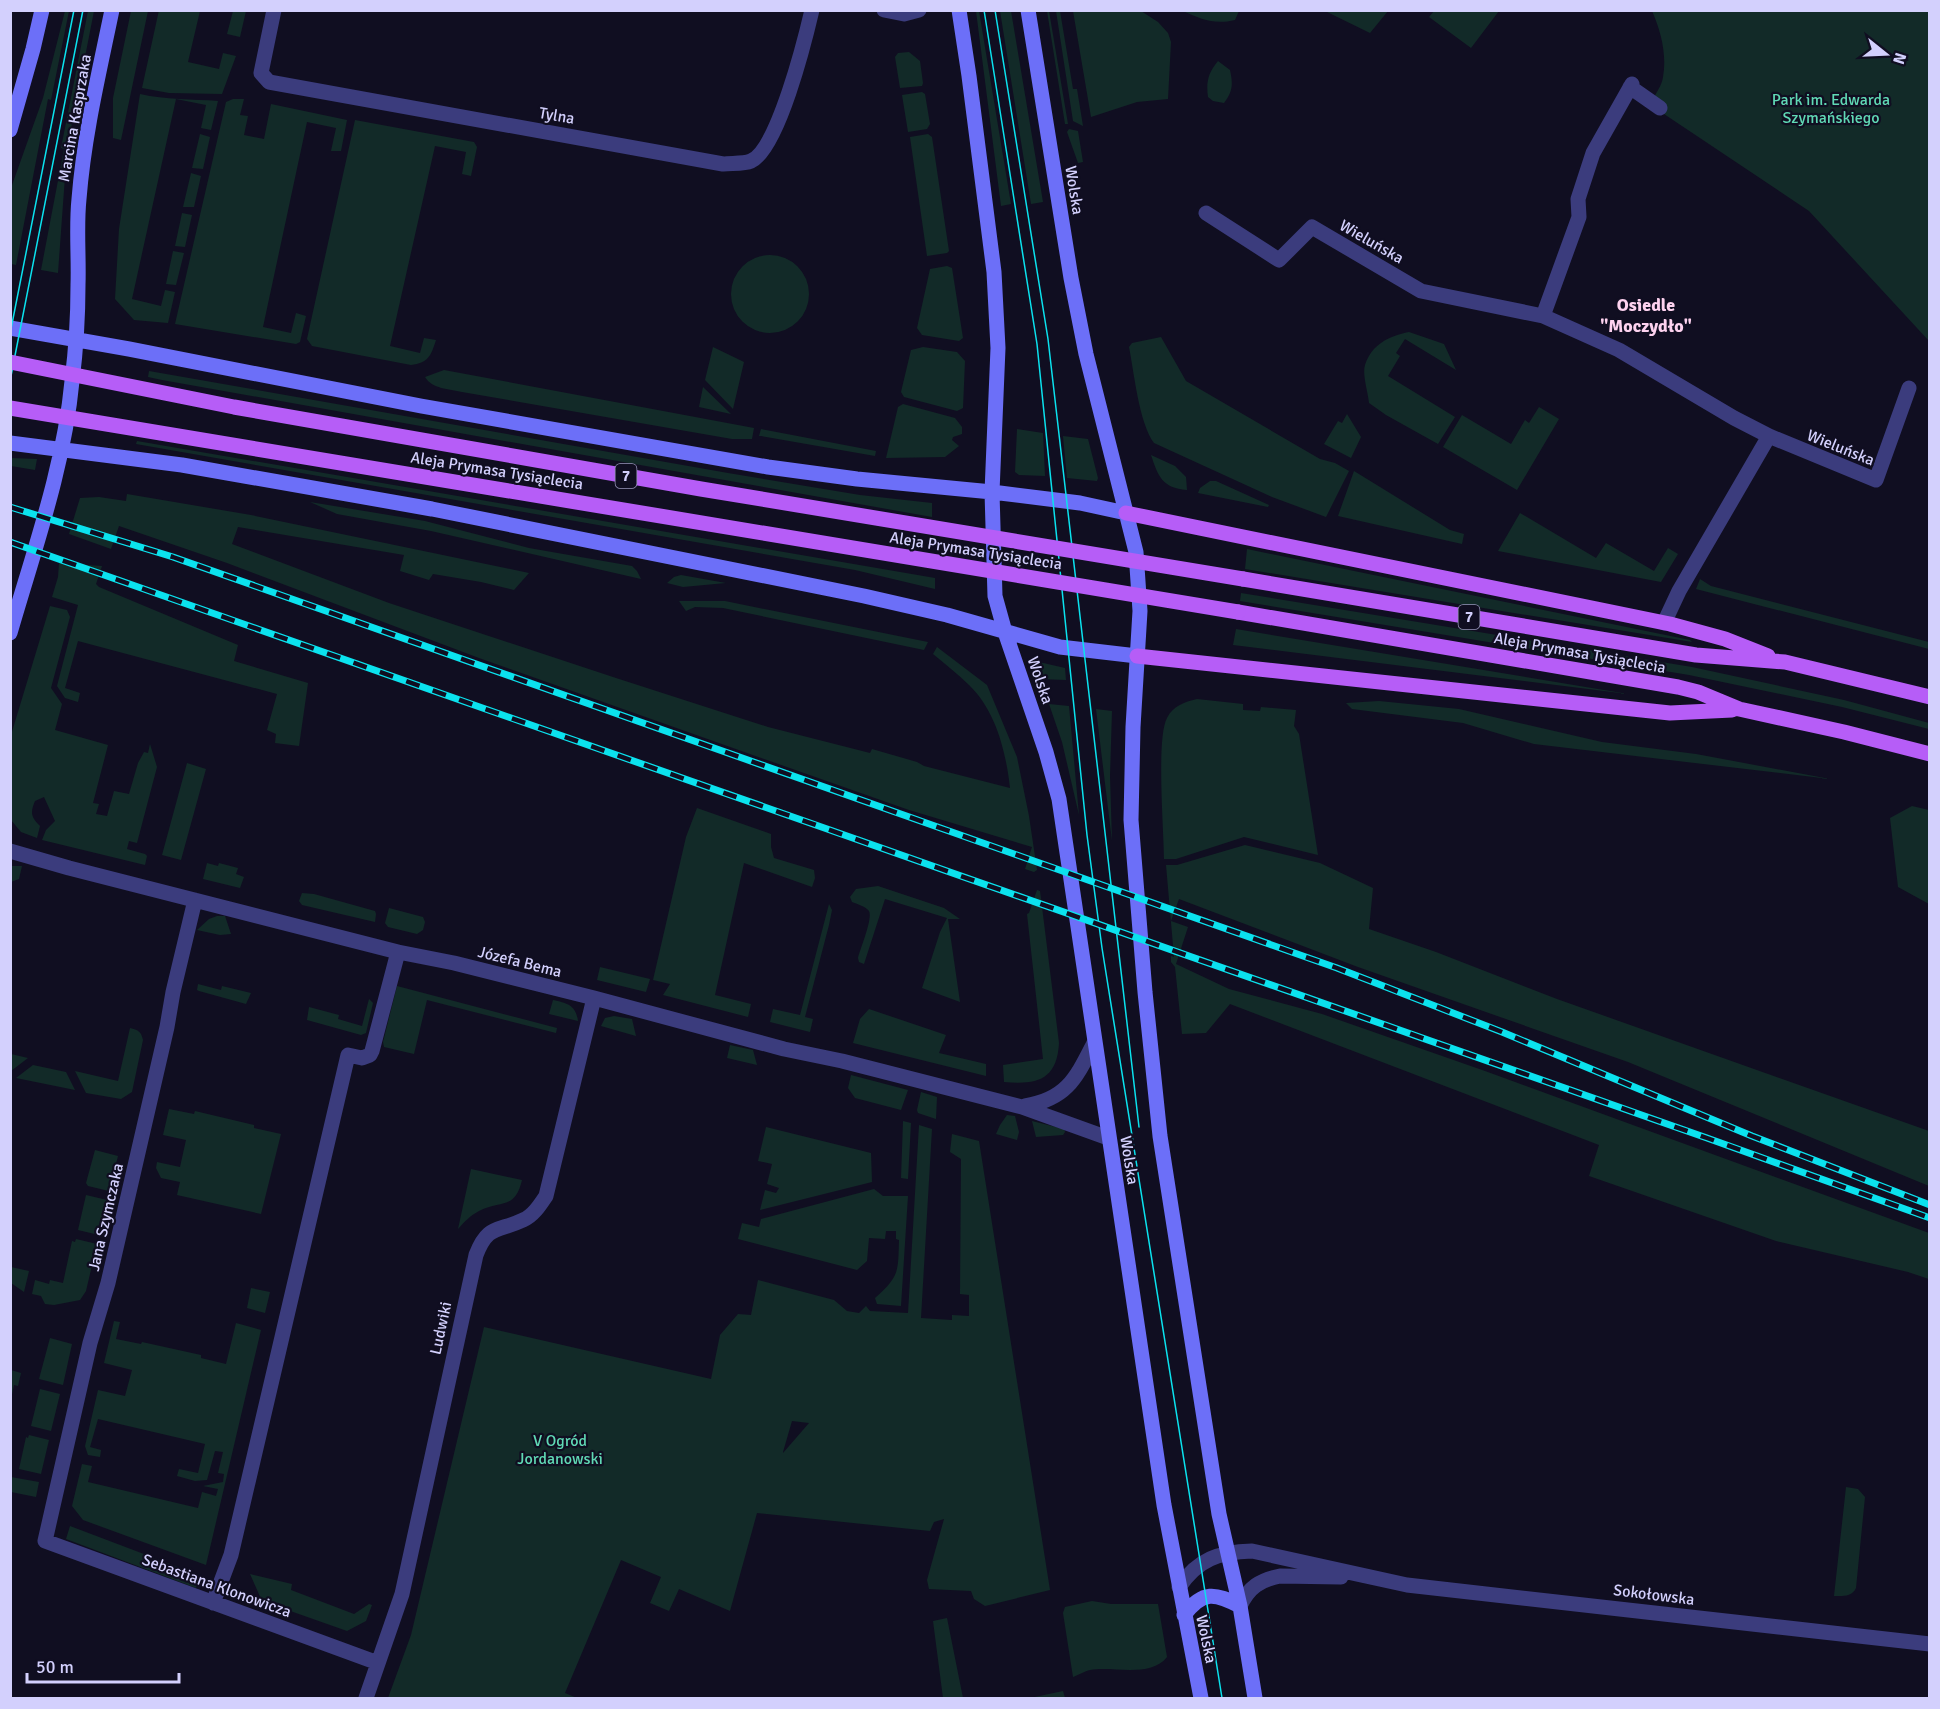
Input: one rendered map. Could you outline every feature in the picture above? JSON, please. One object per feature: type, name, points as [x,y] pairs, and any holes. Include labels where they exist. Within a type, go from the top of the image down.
[{"type":"main road","points":[[10,130],[42,10]]},
{"type":"main road","name":"Marcina Kasprzaka","points":[[60,450],[72,381],[78,287],[78,202],[82,164],[89,117],[112,10]]},
{"type":"main road","points":[[959,10],[994,272],[998,348],[992,492]]},
{"type":"main road","name":"Wolska","points":[[1028,10],[1071,278],[1086,354],[1136,552],[1140,611],[1131,820],[1145,992],[1160,1136],[1219,1514],[1240,1606],[1255,1698]]},
{"type":"main road","points":[[10,328],[421,406],[759,465],[857,479],[1080,503],[1664,623],[1725,639],[1785,662]]},
{"type":"main road","name":"Aleja Prymasa Tysiąclecia","points":[[10,362],[234,407],[690,487],[1696,656],[1785,662],[1929,697]]},
{"type":"main road","name":"Aleja Prymasa Tysiąclecia","points":[[10,408],[1677,687],[1698,692],[1748,711],[1929,754]]},
{"type":"main road","points":[[10,443],[182,465],[432,508],[864,596],[947,615],[1060,647],[1422,688],[1670,713],[1748,711]]},
{"type":"main road","points":[[10,633],[51,492],[60,450]]},
{"type":"main road","name":"Wolska","points":[[992,492],[995,596],[1059,799],[1164,1505],[1201,1698]]},
{"type":"main road","points":[[1184,1615],[1197,1601],[1209,1595],[1221,1597],[1240,1606]]},
{"type":"street","name":"Tylna","points":[[274,10],[261,73],[269,82],[723,164],[750,161],[760,154],[772,137],[801,53],[812,10]]},
{"type":"street","points":[[884,10],[904,14],[919,10]]},
{"type":"street","points":[[1543,316],[1579,217],[1578,199],[1593,153],[1631,86],[1660,108]]},
{"type":"street","name":"Wieluńska","points":[[1206,213],[1279,260],[1312,227],[1421,291],[1543,316],[1619,351],[1769,436],[1876,480],[1909,388]]},
{"type":"street","points":[[1664,623],[1679,591],[1769,436]]},
{"type":"street","name":"Józefa Bema","points":[[10,851],[398,952],[454,963],[784,1049],[842,1061],[1022,1107],[1108,1138]]},
{"type":"street","name":"Jana Szymczaka","points":[[45,1540],[90,1343],[108,1283],[195,900]]},
{"type":"street","points":[[213,1603],[231,1555],[348,1055],[362,1058],[370,1055],[398,952]]},
{"type":"street","name":"Ludwiki","points":[[366,1698],[402,1594],[476,1255],[482,1239],[489,1233],[523,1220],[534,1212],[546,1196],[594,998]]},
{"type":"street","name":"Józefa Bema","points":[[1022,1107],[1051,1100],[1065,1090],[1076,1078],[1094,1043]]},
{"type":"street","name":"Sebastiana Klonowicza","points":[[45,1540],[378,1663]]},
{"type":"street","name":"Sokołowska","points":[[1179,1587],[1187,1575],[1200,1563],[1227,1553],[1252,1551],[1407,1585],[1442,1590],[1929,1644]]},
{"type":"street","name":"Sokołowska","points":[[1240,1606],[1251,1588],[1273,1577],[1374,1578]]},
{"type":"green space","points":[[159,10],[200,11],[188,62],[219,69],[223,53],[236,56],[222,94],[169,93],[142,88]]},
{"type":"green space","points":[[65,11],[69,11],[51,100],[48,99],[16,265],[11,264],[11,188],[43,98]]},
{"type":"green space","points":[[88,11],[94,11],[67,149],[58,273],[41,270],[64,149],[61,148]]},
{"type":"green space","points":[[131,11],[148,11],[121,140],[113,138],[113,98]]},
{"type":"green space","points":[[233,11],[246,11],[240,37],[227,34]]},
{"type":"green space","points":[[976,11],[979,11],[1011,204],[1001,206]]},
{"type":"green space","points":[[1000,11],[1011,11],[1043,202],[1031,204]]},
{"type":"green space","points":[[1047,11],[1049,11],[1068,124],[1065,124]]},
{"type":"green space","points":[[1056,11],[1060,11],[1073,89],[1077,89],[1083,126],[1073,121]]},
{"type":"green space","points":[[1073,11],[1141,11],[1158,22],[1168,33],[1171,42],[1168,99],[1137,102],[1091,117]]},
{"type":"green space","points":[[1183,11],[1239,11],[1235,20],[1221,22],[1202,19]]},
{"type":"green space","points":[[1325,11],[1388,11],[1370,33]]},
{"type":"green space","points":[[1434,11],[1499,11],[1471,48],[1429,17]]},
{"type":"green space","name":"Park im. Edwarda Szymańskiego","points":[[1652,11],[1929,11],[1929,341],[1809,211],[1664,114],[1653,99],[1662,80],[1664,52]]},
{"type":"green space","points":[[909,52],[920,61],[923,83],[922,86],[900,88],[895,57],[898,53]]},
{"type":"green space","points":[[1218,61],[1230,70],[1231,75],[1231,91],[1224,103],[1213,101],[1208,97],[1208,78]]},
{"type":"green space","points":[[922,92],[925,94],[930,124],[927,129],[908,132],[902,95]]},
{"type":"green space","points":[[140,94],[218,101],[211,130],[201,128],[206,105],[176,99],[132,299],[161,306],[165,290],[175,292],[168,323],[134,320],[115,299],[119,229]]},
{"type":"green space","points":[[233,99],[244,99],[240,115],[248,116],[244,135],[264,139],[271,104],[347,120],[341,151],[331,151],[336,128],[307,122],[263,327],[291,333],[296,313],[306,316],[300,342],[296,344],[175,324],[226,102]]},
{"type":"green space","points":[[355,120],[474,142],[477,147],[471,176],[462,174],[466,152],[435,146],[390,346],[420,353],[424,338],[436,340],[428,358],[417,364],[411,365],[312,346],[307,339]]},
{"type":"green space","points":[[1069,129],[1078,131],[1083,162],[1078,163],[1067,132]]},
{"type":"green space","points":[[200,134],[210,137],[203,169],[192,168]]},
{"type":"green space","points":[[928,134],[932,137],[949,251],[927,256],[910,137]]},
{"type":"green space","points":[[191,173],[201,176],[194,207],[183,207]]},
{"type":"green space","points":[[182,213],[192,215],[185,247],[175,246]]},
{"type":"green space","points":[[173,251],[184,253],[176,285],[166,284]]},
{"type":"green space","points":[[770,255],[785,258],[802,272],[809,294],[806,309],[792,326],[770,333],[755,330],[738,316],[731,294],[734,279],[748,262]]},
{"type":"green space","points":[[947,266],[952,268],[963,338],[959,341],[922,335],[917,328],[930,269]]},
{"type":"green space","points":[[1409,332],[1444,344],[1456,370],[1405,339],[1396,353],[1400,356],[1388,376],[1455,417],[1438,444],[1369,403],[1364,373],[1368,358],[1382,342]]},
{"type":"green space","points":[[1161,337],[1186,381],[1320,459],[1335,463],[1349,471],[1326,517],[1272,497],[1154,443],[1144,423],[1129,347],[1132,343]]},
{"type":"green space","points":[[713,347],[744,362],[733,409],[705,380]]},
{"type":"green space","points":[[923,347],[957,352],[965,361],[963,408],[957,411],[904,397],[901,392],[911,350]]},
{"type":"green space","points":[[444,370],[754,428],[752,439],[732,439],[446,389],[432,384],[425,377]]},
{"type":"green space","points":[[149,371],[728,473],[860,495],[932,503],[932,517],[162,380],[148,377]]},
{"type":"green space","points":[[703,387],[731,414],[699,407]]},
{"type":"green space","points":[[903,404],[955,418],[962,427],[962,434],[953,437],[952,440],[959,446],[945,457],[886,458],[898,407]]},
{"type":"green space","points":[[1539,407],[1559,419],[1517,490],[1443,447],[1462,415],[1511,444],[1525,420],[1529,423]]},
{"type":"green space","points":[[1347,414],[1361,437],[1351,458],[1324,444],[1338,421],[1342,423]]},
{"type":"green space","points":[[761,429],[876,451],[875,456],[759,436]]},
{"type":"green space","points":[[1017,429],[1043,433],[1045,476],[1019,475],[1015,472]]},
{"type":"green space","points":[[1063,436],[1088,439],[1097,481],[1067,478]]},
{"type":"green space","points":[[137,441],[935,578],[935,589],[855,570],[136,444]]},
{"type":"green space","points":[[1151,455],[1175,466],[1186,477],[1187,490],[1166,484],[1159,475]]},
{"type":"green space","points":[[11,458],[37,459],[35,470],[11,466]]},
{"type":"green space","points":[[1354,471],[1450,530],[1464,534],[1462,544],[1338,516]]},
{"type":"green space","points":[[1210,481],[1216,481],[1269,505],[1268,507],[1198,493],[1200,488]]},
{"type":"green space","points":[[127,494],[251,515],[529,573],[514,590],[433,574],[429,580],[400,571],[404,555],[238,527],[232,544],[389,603],[768,727],[870,753],[872,749],[924,766],[1010,788],[1006,760],[993,720],[969,685],[933,654],[937,647],[987,685],[1017,757],[1037,870],[1034,872],[1025,869],[1032,847],[909,810],[733,748],[479,658],[227,563],[119,526],[111,549],[69,534],[80,498],[99,497],[126,501]]},
{"type":"green space","points":[[310,502],[425,521],[529,548],[632,566],[641,579],[431,531],[337,514]]},
{"type":"green space","points":[[1520,513],[1596,558],[1606,543],[1654,571],[1668,548],[1678,554],[1661,582],[1498,551]]},
{"type":"green space","points":[[1247,549],[1690,640],[1692,642],[1245,569]]},
{"type":"green space","points":[[59,563],[102,566],[96,584],[99,587],[238,645],[234,661],[308,683],[299,746],[275,743],[276,734],[267,730],[277,694],[78,641],[65,688],[80,693],[78,702],[65,698],[57,686],[78,605],[52,597],[58,577]]},
{"type":"green space","points":[[681,575],[726,583],[683,587],[667,583]]},
{"type":"green space","points":[[1700,579],[1711,586],[1929,642],[1929,649],[1696,589]]},
{"type":"green space","points":[[1241,593],[1692,667],[1844,700],[1929,723],[1929,729],[1842,707],[1689,675],[1240,601]]},
{"type":"green space","points":[[679,601],[725,601],[928,642],[924,650],[723,608],[695,607],[686,611]]},
{"type":"green space","points":[[50,606],[67,610],[70,617],[51,688],[62,704],[55,730],[108,745],[93,803],[99,804],[96,814],[107,816],[114,791],[129,794],[138,763],[144,752],[148,753],[150,744],[157,767],[137,843],[129,841],[127,849],[145,854],[147,856],[145,865],[42,840],[46,830],[55,821],[44,797],[35,801],[32,809],[32,815],[40,826],[37,838],[21,832],[11,820],[11,735]]},
{"type":"green space","points":[[1236,629],[1628,694],[1233,645]]},
{"type":"green space","points":[[1039,662],[1065,668],[1066,680],[1040,679],[1036,666]]},
{"type":"green space","points":[[1197,699],[1243,704],[1243,710],[1260,711],[1261,707],[1296,710],[1294,726],[1299,734],[1318,855],[1244,837],[1176,859],[1164,859],[1161,764],[1164,729],[1172,710],[1183,703]]},
{"type":"green space","points":[[1379,701],[1459,709],[1602,742],[1696,754],[1830,779],[1534,744],[1463,723],[1352,709],[1346,703]]},
{"type":"green space","points":[[1049,704],[1069,706],[1079,815],[1062,742]]},
{"type":"green space","points":[[1096,709],[1112,711],[1110,776],[1112,841]]},
{"type":"green space","points":[[187,763],[206,769],[181,860],[162,855]]},
{"type":"green space","points":[[1912,806],[1929,810],[1929,904],[1898,887],[1890,818]]},
{"type":"green space","points":[[697,808],[771,834],[774,858],[814,870],[815,878],[812,887],[744,863],[715,995],[751,1004],[748,1017],[663,995],[670,984],[653,980],[686,837]]},
{"type":"green space","points":[[1245,845],[1320,863],[1373,888],[1369,929],[1436,952],[1557,999],[1929,1131],[1929,1186],[1628,1062],[1358,967],[1179,899],[1171,921],[1188,927],[1176,964],[1229,989],[1322,1014],[1929,1233],[1929,1279],[1776,1241],[1589,1176],[1599,1145],[1230,1004],[1206,1033],[1182,1034],[1175,967],[1171,962],[1171,956],[1174,957],[1166,865],[1177,865]]},
{"type":"green space","points":[[207,863],[218,866],[219,863],[238,868],[236,874],[244,877],[240,888],[203,879]]},
{"type":"green space","points":[[11,866],[22,866],[19,879],[11,882]]},
{"type":"green space","points":[[878,886],[944,908],[960,919],[948,919],[960,1002],[922,988],[940,932],[947,918],[885,899],[864,964],[859,962],[858,958],[870,915],[867,909],[852,902],[850,897],[856,889]]},
{"type":"green space","points":[[1037,890],[1040,891],[1059,1043],[1057,1055],[1054,1065],[1043,1078],[1026,1082],[1004,1082],[1003,1065],[1043,1059],[1027,914]]},
{"type":"green space","points":[[302,893],[314,894],[375,911],[375,922],[302,905],[299,901]]},
{"type":"green space","points":[[829,904],[832,910],[829,925],[805,1017],[813,1019],[810,1032],[770,1022],[773,1009],[800,1015]]},
{"type":"green space","points":[[389,908],[423,917],[425,922],[423,930],[417,934],[388,927],[385,923]]},
{"type":"green space","points":[[225,916],[231,934],[220,935],[197,930],[209,919]]},
{"type":"green space","points":[[600,967],[650,979],[646,992],[597,980]]},
{"type":"green space","points":[[198,984],[221,990],[222,986],[251,993],[246,1004],[199,991],[197,990]]},
{"type":"green space","points":[[397,986],[557,1028],[556,1033],[427,1000],[414,1054],[384,1047],[383,1042]]},
{"type":"green space","points":[[369,999],[373,1003],[366,1033],[361,1035],[307,1020],[309,1007],[339,1015],[338,1019],[362,1026]]},
{"type":"green space","points":[[553,1000],[563,1002],[573,1008],[578,1021],[549,1014]]},
{"type":"green space","points":[[869,1009],[946,1035],[939,1053],[986,1064],[986,1076],[853,1043],[860,1019]]},
{"type":"green space","points":[[614,1016],[632,1019],[636,1036],[601,1026],[605,1018]]},
{"type":"green space","points":[[130,1028],[139,1031],[143,1040],[132,1092],[121,1099],[86,1093],[75,1071],[118,1081]]},
{"type":"green space","points":[[730,1045],[753,1050],[757,1065],[727,1058]]},
{"type":"green space","points":[[11,1054],[28,1058],[11,1071]]},
{"type":"green space","points":[[33,1065],[66,1072],[75,1090],[16,1078]]},
{"type":"green space","points":[[851,1075],[908,1090],[901,1110],[855,1098],[848,1088]]},
{"type":"green space","points":[[921,1092],[937,1097],[936,1119],[918,1113]]},
{"type":"green space","points":[[169,1109],[194,1114],[195,1111],[281,1134],[261,1214],[177,1195],[180,1182],[161,1178],[156,1168],[157,1162],[180,1167],[186,1140],[163,1135]]},
{"type":"green space","points":[[1007,1115],[1015,1116],[1019,1132],[1017,1140],[996,1134]]},
{"type":"green space","points":[[903,1121],[911,1123],[908,1179],[901,1178]]},
{"type":"green space","points":[[1032,1121],[1064,1129],[1065,1132],[1063,1135],[1036,1137]]},
{"type":"green space","name":"V Ogród Jordanowski","points":[[919,1125],[932,1129],[921,1318],[952,1320],[952,1315],[969,1316],[969,1295],[960,1294],[961,1159],[950,1152],[952,1134],[979,1141],[1050,1590],[985,1606],[974,1599],[971,1591],[929,1589],[927,1580],[944,1519],[934,1522],[930,1531],[757,1513],[730,1611],[679,1589],[669,1611],[650,1603],[661,1577],[621,1560],[565,1693],[577,1698],[388,1698],[411,1635],[484,1327],[711,1379],[720,1335],[738,1314],[751,1315],[758,1280],[834,1300],[847,1311],[859,1313],[866,1306],[870,1311],[908,1313]],"holes":[[[792,1421],[809,1423],[783,1453]]]},
{"type":"green space","points":[[766,1127],[871,1153],[872,1182],[760,1210],[765,1190],[776,1193],[779,1188],[767,1184],[772,1164],[758,1161]]},
{"type":"green space","points":[[95,1150],[118,1156],[109,1191],[88,1186],[86,1183]]},
{"type":"green space","points":[[471,1169],[522,1180],[511,1200],[479,1211],[458,1229]]},
{"type":"green space","points":[[874,1189],[883,1196],[908,1196],[901,1306],[877,1304],[875,1298],[889,1284],[898,1266],[899,1240],[896,1239],[896,1231],[886,1231],[885,1239],[869,1238],[867,1261],[857,1270],[738,1239],[742,1223],[759,1227],[761,1219]]},
{"type":"green space","points":[[86,1195],[107,1200],[99,1235],[78,1230]]},
{"type":"green space","points":[[76,1239],[97,1244],[86,1291],[80,1300],[54,1305],[45,1304],[41,1296],[32,1294],[35,1280],[49,1284],[50,1280],[63,1283],[72,1241],[75,1242]]},
{"type":"green space","points":[[11,1267],[29,1271],[24,1292],[11,1283]]},
{"type":"green space","points":[[251,1288],[270,1292],[265,1313],[247,1308]]},
{"type":"green space","points":[[114,1321],[120,1322],[116,1339],[141,1344],[142,1342],[201,1355],[201,1358],[226,1364],[236,1323],[261,1330],[206,1565],[83,1520],[72,1506],[82,1464],[92,1466],[88,1482],[198,1508],[202,1492],[216,1496],[218,1489],[203,1486],[223,1482],[224,1474],[218,1473],[223,1452],[215,1451],[207,1480],[195,1481],[177,1476],[179,1469],[198,1473],[205,1444],[98,1419],[90,1447],[101,1450],[100,1457],[88,1455],[85,1446],[98,1390],[125,1396],[132,1370],[104,1363]]},
{"type":"green space","points":[[50,1338],[72,1344],[63,1385],[39,1379]]},
{"type":"green space","points":[[11,1370],[21,1373],[18,1386],[14,1385],[11,1399]]},
{"type":"green space","points":[[40,1389],[60,1394],[51,1431],[31,1426]]},
{"type":"green space","points":[[29,1435],[49,1440],[41,1474],[19,1469],[26,1437],[28,1438]]},
{"type":"green space","points":[[11,1477],[39,1482],[36,1497],[11,1492]]},
{"type":"green space","points":[[1846,1487],[1858,1489],[1865,1497],[1856,1588],[1850,1594],[1834,1596]]},
{"type":"green space","points":[[70,1526],[194,1573],[198,1582],[196,1588],[66,1539]]},
{"type":"green space","points":[[250,1574],[292,1584],[291,1590],[354,1614],[369,1604],[372,1605],[366,1621],[347,1631],[262,1601]]},
{"type":"green space","points":[[1092,1601],[1111,1604],[1158,1604],[1167,1657],[1152,1667],[1132,1670],[1090,1670],[1073,1677],[1063,1613],[1065,1607]]},
{"type":"green space","points":[[947,1618],[963,1698],[943,1698],[933,1621]]},
{"type":"green space","points":[[1063,1691],[1065,1698],[1030,1698]]},
{"type":"tram line","points":[[10,334],[74,10]]},
{"type":"tram line","points":[[10,381],[83,10]]},
{"type":"tram line","points":[[984,10],[1037,344],[1087,835],[1102,948],[1222,1698]]},
{"type":"tram line","points":[[995,10],[1048,339],[1139,1127]]},
{"type":"railway","points":[[10,507],[173,557],[1337,968],[1502,1032],[1752,1136],[1930,1205]]},
{"type":"railway","points":[[10,542],[1930,1218]]},
{"type":"district","name":"Osiedle \"Moczydło\"","points":[[1646,315]]}]
